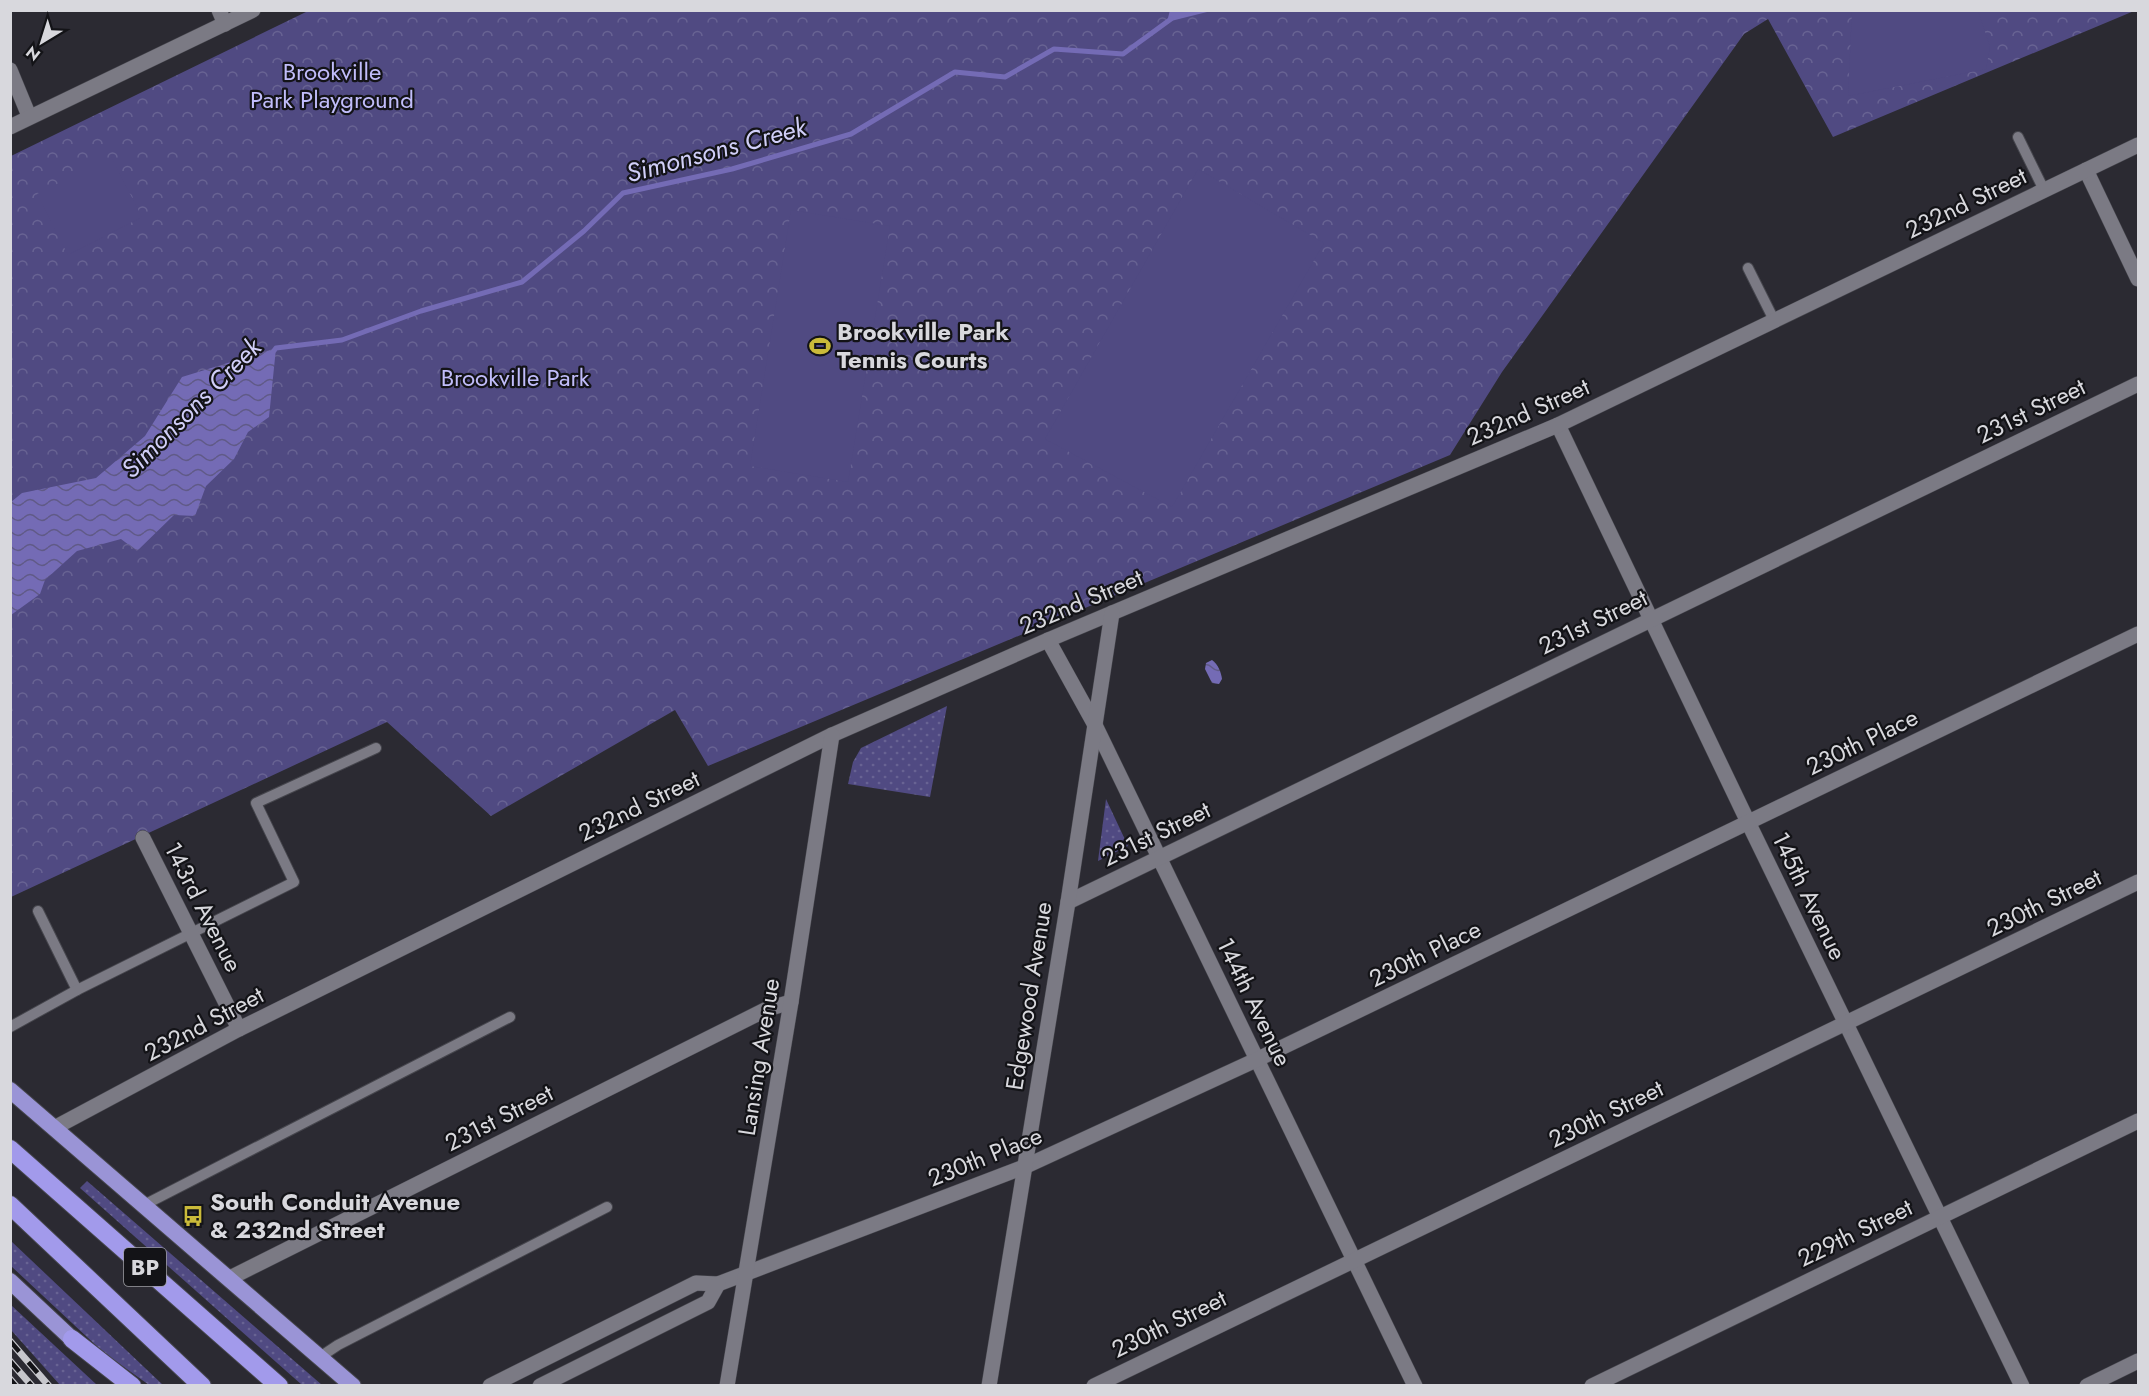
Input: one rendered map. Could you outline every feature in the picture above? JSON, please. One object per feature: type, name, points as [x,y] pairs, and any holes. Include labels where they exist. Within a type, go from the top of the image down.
[{"type":"highway","points":[[10,1090],[353,1386]]},
{"type":"highway","name":"BP","points":[[10,1149],[279,1386]]},
{"type":"highway","name":"BP","points":[[10,1205],[202,1386]]},
{"type":"highway","points":[[10,1281],[72,1339],[132,1386]]},
{"type":"street","points":[[10,126],[222,17],[253,10]]},
{"type":"street","points":[[10,70],[29,116]]},
{"type":"street","name":"232nd Street","points":[[54,1128],[239,1029],[832,735],[1048,640],[1558,425],[2139,144]]},
{"type":"street","points":[[2086,170],[2139,279]]},
{"type":"street","name":"231st Street","points":[[1068,902],[2139,384]]},
{"type":"street","name":"145th Avenue","points":[[1558,425],[2022,1386]]},
{"type":"street","name":"Edgewood Avenue","points":[[989,1386],[1068,902],[1112,613]]},
{"type":"street","name":"230th Place","points":[[490,1386],[693,1284],[718,1284],[1024,1167],[1256,1060],[2139,634]]},
{"type":"street","name":"144th Avenue","points":[[1048,640],[1095,725],[1415,1386]]},
{"type":"street","name":"Lansing Avenue","points":[[727,1386],[791,1002],[832,735]]},
{"type":"street","name":"143rd Avenue","points":[[143,838],[239,1029]]},
{"type":"street","name":"230th Street","points":[[1094,1386],[2139,882]]},
{"type":"street","name":"231st Street","points":[[230,1278],[767,1009],[791,1002]]},
{"type":"street","name":"229th Street","points":[[1592,1386],[2139,1122]]},
{"type":"street","name":"230th Place","points":[[540,1386],[708,1302],[718,1284]]},
{"type":"street","points":[[568,1348],[579,1366]]},
{"type":"street","points":[[2087,1386],[2139,1361]]},
{"type":"lane","points":[[2018,137],[2044,190]]},
{"type":"lane","points":[[1748,268],[1774,320]]},
{"type":"lane","points":[[10,1027],[77,990],[294,882],[256,804],[376,748]]},
{"type":"lane","points":[[38,911],[77,990]]},
{"type":"lane","points":[[144,1205],[510,1017]]},
{"type":"lane","points":[[320,1357],[338,1345],[607,1207]]},
{"type":"green space","name":"Brookville Park","points":[[308,11],[2134,11],[1833,137],[1768,19],[1744,34],[1502,372],[1450,455],[708,766],[675,710],[491,816],[387,722],[11,897],[11,156]]},
{"type":"green space","points":[[1852,11],[1978,11],[1990,47],[1986,69],[1848,96]]},
{"type":"green space","points":[[111,157],[142,217],[68,255],[37,194]]},
{"type":"green space","points":[[1198,169],[1324,243],[1172,507],[1045,439]]},
{"type":"green space","name":"Brookville Park Tennis Courts","points":[[791,210],[890,226],[848,482],[750,466]]},
{"type":"green space","points":[[947,706],[930,797],[848,784],[853,762],[861,748]]},
{"type":"green space","points":[[1106,799],[1128,846],[1098,861]]},
{"type":"green space","points":[[87,1181],[322,1385],[302,1385],[80,1188]]},
{"type":"green space","points":[[11,1241],[163,1385],[149,1385],[103,1352],[11,1266]]},
{"type":"green space","points":[[11,1305],[97,1385],[60,1385],[11,1330]]},
{"type":"water","points":[[1170,10],[1211,10],[1211,11],[1167,22]]},
{"type":"water","points":[[276,348],[269,417],[248,432],[234,459],[206,486],[195,516],[174,515],[137,551],[121,539],[77,551],[45,580],[40,594],[11,615],[11,502],[22,493],[96,478],[145,436],[182,377]]},
{"type":"water","points":[[1212,660],[1218,666],[1221,674],[1222,679],[1219,684],[1212,683],[1205,669],[1206,663]]},
{"type":"waterway","name":"Simonsons Creek","points":[[273,352],[276,348],[342,340],[421,311],[522,282],[584,231],[623,193],[732,169],[851,134],[955,72],[1005,77],[1054,49],[1123,54],[1171,19]]},
{"type":"railway","points":[[10,1341],[49,1386]]},
{"type":"railway","points":[[10,1361],[32,1386]]},
{"type":"railway","points":[[10,1379],[16,1386]]},
{"type":"place","name":"Brookville Park Tennis Courts","points":[[820,346]]},
{"type":"place","name":"South Conduit Avenue & 232nd Street","points":[[193,1216]]},
{"type":"park label","name":"Brookville Park Playground","points":[[332,86]]}]
